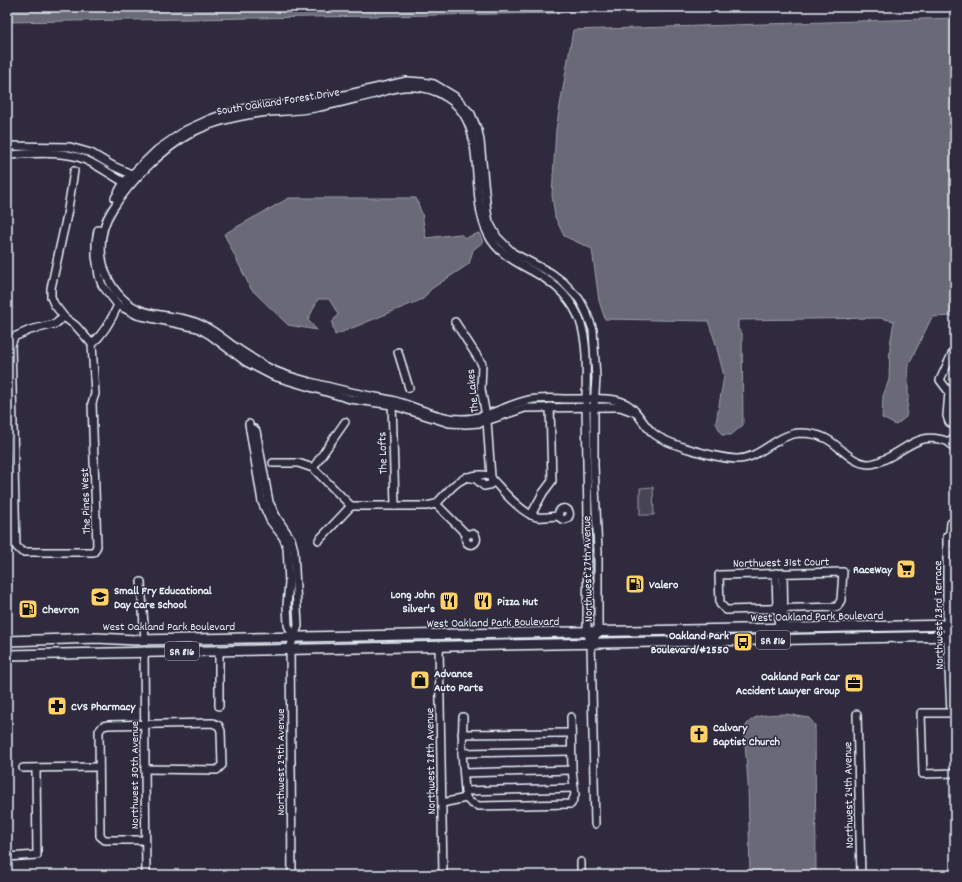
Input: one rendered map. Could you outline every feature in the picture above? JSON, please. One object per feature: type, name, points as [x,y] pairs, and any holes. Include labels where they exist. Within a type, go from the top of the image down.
[{"type":"main road","name":"West Oakland Park Boulevard","points":[[7,641],[97,638],[156,640],[951,625]]},
{"type":"main road","points":[[770,640],[779,637],[781,628]]},
{"type":"main road","points":[[784,640],[785,634],[796,628]]},
{"type":"main road","points":[[439,646],[443,639],[450,634]]},
{"type":"main road","points":[[419,646],[436,635]]},
{"type":"main road","name":"West Oakland Park Boulevard","points":[[7,655],[290,648],[951,636]]},
{"type":"main road","points":[[128,652],[131,648],[139,645],[145,640]]},
{"type":"main road","points":[[144,651],[156,640]]},
{"type":"street","name":"Northwest 27th Avenue","points":[[131,174],[157,150],[197,124],[230,112],[254,106],[304,104],[407,81],[422,82],[439,86],[460,101],[470,114],[478,131],[481,146],[487,212],[489,222],[497,237],[513,253],[546,270],[563,282],[578,299],[587,314],[594,337],[594,466],[598,557],[598,632],[591,643]]},
{"type":"street","name":"South Oakland Forest Drive","points":[[591,643],[587,632],[588,517],[586,407],[586,399],[585,343],[581,323],[573,306],[563,292],[553,283],[510,258],[493,244],[481,216],[474,144],[462,111],[448,98],[441,94],[421,88],[398,88],[318,108],[225,119],[212,123],[189,134],[153,162],[125,192],[108,216],[104,225],[102,238],[102,258],[106,274],[123,299],[135,307],[148,313],[178,317],[211,329],[268,370],[273,376],[329,389],[350,399],[392,402],[449,424],[471,424],[532,399],[586,399],[595,398],[610,399],[628,404],[634,408],[650,430],[664,440],[704,453],[736,459],[746,458],[786,436],[796,433],[814,434],[826,438],[856,460],[870,464],[882,461],[920,440],[938,438],[949,442]]},
{"type":"street","points":[[7,146],[70,147],[92,153],[113,166],[131,174]]},
{"type":"street","points":[[7,155],[62,154],[78,157],[124,182]]},
{"type":"street","points":[[74,171],[67,215],[51,288],[51,297],[64,317],[76,326],[92,344],[103,334],[112,320],[118,305]]},
{"type":"street","name":"South Oakland Forest Drive","points":[[131,174],[124,182],[106,211],[99,227],[96,242],[96,261],[102,285],[118,305],[137,315],[198,328],[210,335],[246,362],[268,370]]},
{"type":"street","name":"The Pines West","points":[[64,317],[55,324],[30,330],[14,337],[11,345],[16,546],[22,552],[94,552],[98,546],[92,404],[95,394],[92,344]]},
{"type":"street","name":"The Lakes","points":[[455,322],[482,364],[481,389],[486,418],[490,464],[487,479]]},
{"type":"street","points":[[398,352],[409,388]]},
{"type":"street","points":[[955,352],[953,352],[940,380],[949,392],[947,416],[949,422],[955,426]]},
{"type":"street","name":"The Lofts","points":[[392,402],[395,506]]},
{"type":"street","points":[[531,515],[543,493],[552,481],[550,407]]},
{"type":"street","name":"South Oakland Forest Drive","points":[[486,418],[521,409],[550,407],[620,407],[632,411],[639,416]]},
{"type":"street","points":[[313,468],[344,422]]},
{"type":"street","points":[[250,427],[262,502],[270,520],[282,531],[290,544],[287,605],[288,625],[293,637]]},
{"type":"street","points":[[955,436],[949,442],[955,450]]},
{"type":"street","points":[[274,463],[298,463],[313,468],[351,506],[426,506],[436,504],[456,483],[466,477],[487,479],[498,486],[521,508],[531,515],[542,518],[559,516]]},
{"type":"street","points":[[436,504],[467,535]]},
{"type":"street","points":[[319,540],[351,506]]},
{"type":"street","name":"Northwest 23rd Terrace","points":[[953,522],[948,536],[953,713]]},
{"type":"street","name":"Northwest 31st Court","points":[[843,572],[841,600],[837,607],[726,610],[720,604],[719,575],[780,573],[843,572]]},
{"type":"street","points":[[780,573],[781,628]]},
{"type":"street","points":[[141,582],[145,640]]},
{"type":"street","name":"Northwest 29th Avenue","points":[[292,875],[290,648],[293,637]]},
{"type":"street","points":[[591,643],[595,824]]},
{"type":"street","name":"Northwest 28th Avenue","points":[[439,646],[443,875]]},
{"type":"street","points":[[219,650],[219,706]]},
{"type":"street","name":"Northwest 30th Avenue","points":[[144,651],[146,875]]},
{"type":"street","points":[[953,713],[921,713],[923,774],[955,773]]},
{"type":"street","name":"Northwest 24th Avenue","points":[[857,714],[861,875]]},
{"type":"street","points":[[463,717],[462,753],[466,794],[471,803],[479,806],[571,804],[574,798],[574,788],[571,751],[571,717]]},
{"type":"street","points":[[145,770],[217,770],[222,765],[221,731],[219,726],[213,723],[145,724],[103,726],[98,731],[100,836],[105,840],[145,840]]},
{"type":"street","points":[[462,734],[571,733]]},
{"type":"street","points":[[462,753],[571,751]]},
{"type":"street","points":[[23,768],[99,767]]},
{"type":"street","points":[[7,857],[38,855],[36,768]]},
{"type":"street","points":[[464,773],[572,770]]},
{"type":"street","points":[[442,803],[466,794],[574,788]]},
{"type":"street","points":[[581,862],[581,875]]},
{"type":"shaded area","points":[[653,487],[654,515],[640,515],[640,488]]},
{"type":"water","points":[[7,7],[578,7],[574,11],[560,13],[7,22]]},
{"type":"water","points":[[587,7],[779,7],[629,13],[593,12]]},
{"type":"water","points":[[955,18],[955,316],[932,317],[908,366],[908,401],[906,417],[896,425],[882,418],[883,396],[889,380],[890,345],[894,321],[880,318],[738,320],[738,329],[742,333],[743,425],[731,435],[722,435],[716,423],[724,376],[708,321],[605,319],[599,301],[592,249],[564,236],[555,217],[552,195],[556,129],[573,30]]},
{"type":"water","points":[[289,198],[416,198],[422,214],[426,238],[460,234],[465,238],[479,233],[483,242],[473,250],[469,264],[431,289],[423,299],[335,335],[332,323],[338,314],[329,299],[318,299],[308,320],[317,330],[288,325],[251,289],[224,234]]},
{"type":"water","points":[[786,714],[809,718],[815,725],[816,875],[750,875],[748,783],[744,730],[747,724],[756,717]]},
{"type":"place","name":"RaceWay","points":[[906,569]]},
{"type":"place","name":"Valero","points":[[635,584]]},
{"type":"place","name":"Small Fry Educational Day Care School","points":[[100,597]]},
{"type":"place","name":"Long John Silver's","points":[[449,601]]},
{"type":"place","name":"Pizza Hut","points":[[483,601]]},
{"type":"place","name":"Chevron","points":[[28,609]]},
{"type":"place","name":"Oakland Park Boulevard/#2550","points":[[743,642]]},
{"type":"place","name":"Advance Auto Parts","points":[[420,680]]},
{"type":"place","name":"Oakland Park Car Accident Lawyer Group","points":[[854,683]]},
{"type":"place","name":"CVS Pharmacy","points":[[57,706]]},
{"type":"place","name":"Calvary Baptist Church","points":[[699,734]]}]
